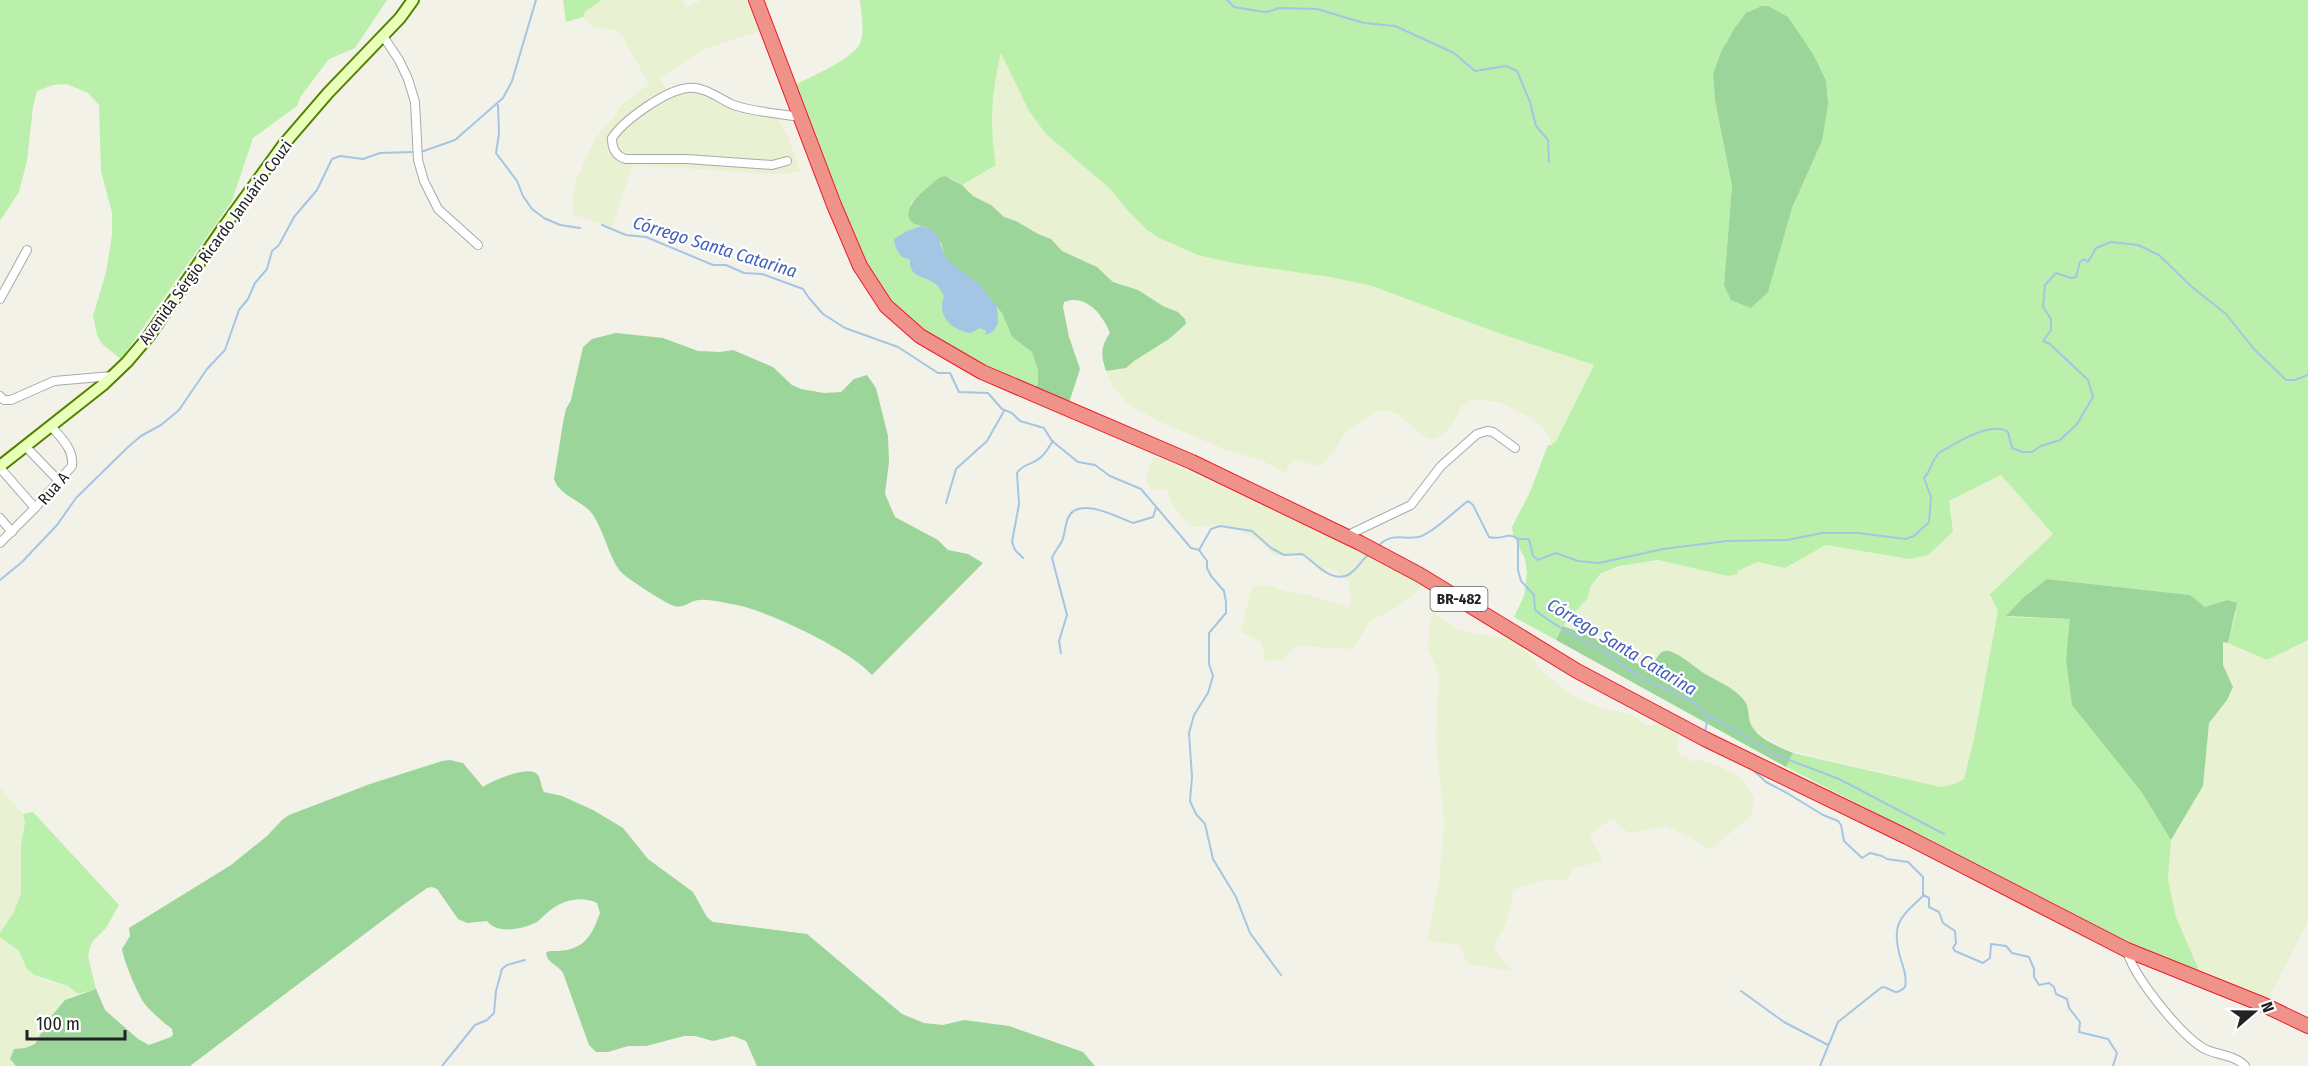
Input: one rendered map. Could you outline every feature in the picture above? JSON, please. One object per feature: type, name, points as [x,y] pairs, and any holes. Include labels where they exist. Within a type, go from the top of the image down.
[{"type":"highway","name":"BR-482","points":[[756,0],[860,267],[886,306],[906,326],[940,349],[982,372],[1192,462],[1347,536],[1420,575],[1577,671],[1705,739],[1916,842],[2127,950],[2264,1005],[2308,1026]]},
{"type":"street","name":"Avenida Sérgio Ricardo Januário Couzi","points":[[0,467],[112,376],[149,336],[284,144],[328,93],[400,18],[413,0]]},
{"type":"street","points":[[382,36],[399,60],[408,78],[415,102],[418,160],[424,181],[438,209],[478,245]]},
{"type":"street","points":[[787,161],[772,165],[687,159],[626,159],[615,152],[612,138],[631,117],[675,92],[689,87],[697,88],[735,106],[800,117]]},
{"type":"street","points":[[0,299],[27,250]]},
{"type":"street","points":[[0,396],[11,400],[54,381],[112,376]]},
{"type":"street","name":"Rua A","points":[[0,543],[72,466],[73,459],[70,449],[51,426]]},
{"type":"street","points":[[1347,536],[1411,505],[1441,466],[1477,434],[1493,432],[1515,448]]},
{"type":"street","points":[[25,446],[59,481]]},
{"type":"street","points":[[0,467],[35,508]]},
{"type":"street","points":[[0,518],[12,532]]},
{"type":"street","points":[[2127,950],[2131,965],[2184,1034],[2204,1048],[2239,1060],[2245,1066]]},
{"type":"green space","points":[[0,0],[387,0],[355,48],[329,59],[301,96],[297,106],[253,138],[232,201],[121,359],[102,344],[97,335],[93,316],[106,272],[112,235],[112,213],[101,171],[99,105],[88,93],[67,84],[53,85],[37,91],[27,161],[19,192],[0,221]]},
{"type":"green space","points":[[563,0],[601,0],[585,12],[583,17],[566,22]]},
{"type":"green space","points":[[601,0],[682,0],[686,7],[702,0],[750,0],[762,30],[703,50],[660,78],[669,95],[688,87],[778,119],[788,137],[800,172],[776,174],[633,165],[612,227],[574,215],[572,199],[576,180],[596,137],[612,120],[621,105],[649,84],[622,36],[615,30],[593,27],[583,17],[585,12]]},
{"type":"green space","points":[[860,0],[2308,0],[2308,640],[2267,660],[2228,643],[2236,612],[2227,600],[2205,607],[2189,595],[2048,579],[2024,597],[2009,617],[2071,619],[2066,659],[2171,840],[2168,879],[2176,917],[2202,977],[2096,932],[1938,845],[1786,767],[1793,753],[1941,787],[1964,779],[1974,739],[1998,611],[1990,594],[2053,534],[2001,475],[1949,501],[1953,532],[1928,555],[1909,559],[1826,545],[1785,568],[1758,562],[1737,571],[1738,574],[1728,576],[1658,560],[1620,566],[1601,573],[1590,587],[1588,598],[1567,620],[1556,640],[1514,617],[1524,596],[1527,573],[1525,559],[1513,535],[1512,527],[1530,492],[1548,445],[1556,441],[1594,365],[1501,334],[1372,286],[1330,277],[1233,263],[1198,255],[1157,237],[1129,212],[1108,187],[1046,134],[1029,111],[1001,53],[995,81],[993,109],[996,165],[962,185],[951,178],[936,181],[911,203],[914,224],[924,227],[955,265],[979,284],[1002,313],[1012,337],[1032,352],[1038,370],[1038,383],[1034,391],[935,342],[891,303],[861,260],[792,86],[830,68],[856,49],[862,33]],"holes":[[[1740,22],[1804,43],[1810,49],[1822,141],[1792,208],[1724,285],[1732,186],[1715,101],[1713,74],[1727,40]]]},
{"type":"green space","points":[[1762,6],[1768,6],[1788,17],[1813,54],[1826,81],[1828,104],[1822,141],[1792,208],[1768,292],[1751,308],[1731,300],[1724,285],[1732,186],[1715,101],[1713,74],[1722,50],[1734,29],[1746,13]]},
{"type":"green space","points":[[1001,52],[1029,110],[1046,134],[1108,187],[1129,213],[1330,277],[1372,286],[1501,334],[1594,365],[1554,444],[1552,445],[1546,432],[1535,420],[1499,402],[1470,401],[1462,406],[1451,427],[1437,438],[1431,439],[1422,435],[1398,414],[1385,410],[1375,412],[1347,430],[1335,450],[1322,464],[1316,466],[1298,460],[1291,463],[1285,473],[1261,460],[1226,450],[1163,423],[1128,405],[1113,387],[1106,371],[1126,368],[1169,339],[1185,319],[1178,312],[1163,306],[1138,290],[1113,281],[1094,265],[1062,251],[1051,239],[1004,217],[991,205],[973,196],[962,185],[996,164],[991,141],[995,78]]},
{"type":"green space","points":[[945,176],[962,185],[973,196],[991,205],[1004,217],[1051,239],[1062,251],[1097,267],[1113,282],[1138,290],[1163,306],[1178,312],[1185,319],[1186,324],[1169,339],[1126,368],[1106,371],[1102,352],[1110,333],[1103,319],[1093,307],[1086,303],[1072,300],[1064,302],[1069,337],[1080,369],[1068,406],[1034,391],[1038,383],[1038,370],[1032,352],[1012,337],[1002,313],[979,285],[946,259],[941,243],[925,227],[914,224],[909,219],[910,207],[914,201],[939,178]]},
{"type":"green space","points":[[616,333],[663,338],[698,351],[733,350],[773,367],[792,385],[824,393],[841,392],[854,379],[867,375],[876,388],[888,436],[889,462],[885,494],[895,517],[938,540],[948,550],[968,554],[983,563],[872,675],[830,644],[755,610],[710,600],[696,600],[681,606],[674,606],[663,601],[621,572],[593,515],[561,490],[554,479],[566,409],[571,400],[583,347],[592,339]]},
{"type":"green space","points":[[1154,456],[1361,550],[1427,583],[1400,605],[1369,622],[1353,649],[1298,646],[1292,649],[1284,660],[1263,661],[1264,651],[1260,641],[1241,632],[1252,586],[1269,585],[1287,592],[1305,594],[1346,606],[1351,600],[1349,581],[1329,567],[1321,573],[1310,560],[1303,556],[1273,555],[1260,541],[1235,528],[1216,524],[1194,527],[1185,521],[1173,505],[1166,489],[1153,490],[1147,484],[1146,478]]},
{"type":"green space","points":[[2001,475],[2053,534],[1990,593],[1998,611],[1974,739],[1964,779],[1954,784],[1941,787],[1785,749],[1754,730],[1746,701],[1736,692],[1678,655],[1666,650],[1661,652],[1652,663],[1646,665],[1563,626],[1572,613],[1587,600],[1590,587],[1601,573],[1639,562],[1665,561],[1728,576],[1737,574],[1736,571],[1758,562],[1785,568],[1826,545],[1908,559],[1948,501]]},
{"type":"green space","points":[[2047,579],[2190,595],[2205,607],[2227,600],[2237,603],[2228,643],[2223,642],[2223,665],[2233,687],[2227,700],[2209,723],[2203,786],[2171,840],[2141,791],[2072,705],[2066,659],[2070,619],[2006,616],[2024,597]]},
{"type":"green space","points":[[1431,611],[1455,628],[1469,633],[1506,638],[1518,643],[1544,672],[1573,696],[1604,709],[1632,715],[1648,726],[1661,723],[1677,729],[1679,737],[1677,750],[1680,755],[1692,762],[1697,759],[1721,767],[1742,779],[1754,798],[1752,815],[1710,850],[1666,826],[1628,832],[1619,826],[1614,818],[1601,826],[1590,836],[1602,860],[1575,868],[1567,880],[1544,880],[1513,890],[1511,909],[1504,928],[1494,943],[1497,953],[1513,971],[1467,964],[1459,945],[1427,941],[1439,882],[1444,824],[1436,739],[1439,676],[1428,648]]},
{"type":"green space","points":[[1563,626],[1602,642],[1634,663],[1651,664],[1659,654],[1666,651],[1680,656],[1740,695],[1746,702],[1750,722],[1757,733],[1793,753],[1786,767],[1556,640]]},
{"type":"green space","points":[[2308,640],[2308,921],[2266,1004],[2202,977],[2176,917],[2168,879],[2171,840],[2203,786],[2209,723],[2227,700],[2232,687],[2223,665],[2223,641],[2267,660]]},
{"type":"green space","points":[[450,760],[463,763],[483,787],[501,778],[526,771],[537,774],[544,792],[562,796],[593,810],[623,828],[648,859],[693,892],[707,917],[713,922],[807,934],[902,1014],[924,1023],[943,1025],[964,1020],[1009,1026],[1083,1052],[1095,1066],[757,1066],[746,1041],[733,1036],[713,1041],[695,1036],[684,1036],[646,1046],[628,1046],[608,1052],[596,1052],[589,1045],[563,973],[548,959],[546,953],[569,950],[588,938],[600,913],[597,903],[584,899],[571,900],[553,908],[531,925],[504,929],[497,928],[487,921],[467,923],[458,919],[437,889],[432,887],[403,905],[190,1066],[16,1066],[10,1059],[14,1049],[35,1044],[49,1019],[65,1000],[96,989],[105,1010],[138,1039],[149,1045],[171,1037],[172,1029],[144,1003],[134,985],[122,949],[130,936],[129,928],[231,865],[289,815],[370,784]]},
{"type":"green space","points":[[0,788],[23,814],[25,822],[21,845],[21,893],[14,912],[0,933]]},
{"type":"green space","points":[[33,812],[119,905],[106,928],[90,947],[88,957],[96,989],[78,994],[68,986],[34,975],[27,969],[19,951],[0,937],[0,933],[14,912],[21,893],[21,845],[25,822],[23,814]]},
{"type":"green space","points":[[0,937],[19,951],[32,974],[46,981],[68,986],[78,994],[70,997],[49,1019],[35,1044],[25,1048],[18,1047],[10,1059],[16,1066],[0,1066]]},
{"type":"water","points":[[922,226],[937,234],[946,259],[979,284],[997,307],[998,323],[993,332],[985,335],[986,331],[980,328],[970,333],[951,325],[942,310],[944,296],[939,287],[915,273],[910,266],[910,260],[899,254],[894,239]]},
{"type":"waterway","points":[[421,152],[455,140],[503,98],[512,81],[536,0]]},
{"type":"waterway","points":[[1227,0],[1234,7],[1258,11],[1267,12],[1279,8],[1317,9],[1364,23],[1395,26],[1454,53],[1475,71],[1506,66],[1517,71],[1530,102],[1536,126],[1548,140],[1549,162]]},
{"type":"waterway","name":"Córrego Santa Catarina","points":[[498,105],[499,134],[496,153],[517,181],[523,196],[532,209],[544,218],[560,225],[580,228]]},
{"type":"waterway","points":[[0,580],[22,562],[57,525],[76,498],[128,447],[179,410],[207,369],[225,350],[239,310],[248,299],[255,283],[267,269],[272,251],[279,245],[294,217],[317,190],[332,159],[340,156],[363,159],[380,153],[412,152]]},
{"type":"waterway","name":"Córrego Santa Catarina","points":[[602,225],[626,235],[646,237],[713,265],[726,265],[744,273],[762,274],[803,289],[823,314],[845,328],[898,347],[938,373],[950,373],[959,392],[988,393],[1002,409],[1012,413],[1020,421],[1044,428],[1052,441],[1078,462],[1095,465],[1110,476],[1141,489],[1191,548],[1199,550]]},
{"type":"waterway","points":[[1518,539],[1529,539],[1533,556],[1538,560],[1556,553],[1578,561],[1599,563],[1663,549],[1727,541],[1787,540],[1822,533],[1858,533],[1906,539],[1914,536],[1929,522],[1931,497],[1924,478],[1939,453],[1963,439],[1992,429],[2008,432],[2012,448],[2032,452],[2041,446],[2060,440],[2077,424],[2093,397],[2088,380],[2050,344],[2043,341],[2051,330],[2051,319],[2043,307],[2045,285],[2056,273],[2071,278],[2076,277],[2080,262],[2084,259],[2088,262],[2096,248],[2111,242],[2138,245],[2159,255],[2192,287],[2226,314],[2254,349],[2286,380],[2295,380],[2308,375]]},
{"type":"waterway","points":[[946,503],[956,469],[987,441],[1004,411]]},
{"type":"waterway","points":[[1023,558],[1015,550],[1012,542],[1019,504],[1017,473],[1024,466],[1042,456],[1053,441]]},
{"type":"waterway","name":"Córrego Santa Catarina","points":[[1378,546],[1395,537],[1422,536],[1468,501],[1473,505],[1489,537],[1511,536],[1518,539]]},
{"type":"waterway","points":[[1061,653],[1059,641],[1067,615],[1052,558],[1062,541],[1068,518],[1073,511],[1089,508],[1133,523],[1153,517],[1156,508]]},
{"type":"waterway","name":"Córrego Santa Catarina","points":[[1199,550],[1211,529],[1220,526],[1252,531],[1271,548],[1284,555],[1302,554],[1335,576],[1348,575],[1368,555]]},
{"type":"waterway","name":"Córrego Santa Catarina","points":[[1518,539],[1518,570],[1521,581],[1534,595],[1535,610],[1640,677],[1696,704],[1708,717],[1705,732]]},
{"type":"waterway","points":[[1199,550],[1207,561],[1207,568],[1211,576],[1224,591],[1226,613],[1209,633],[1209,664],[1213,676],[1208,693],[1194,715],[1189,733],[1192,777],[1190,801],[1196,814],[1205,824],[1213,859],[1236,897],[1250,933],[1281,975]]},
{"type":"waterway","points":[[1709,717],[1722,722],[1776,755],[1839,779],[1944,834]]},
{"type":"waterway","name":"Córrego Santa Catarina","points":[[1752,769],[1766,782],[1823,815],[1838,821],[1844,841],[1862,858],[1870,853],[1887,859],[1908,862],[1923,877],[1923,895],[1929,898],[1929,907],[1939,912],[1943,923],[1955,931],[1956,943],[1953,948],[1955,951],[1983,963],[1990,958],[1991,944],[2006,946],[2012,953],[2029,957],[2034,969],[2034,977],[2039,985],[2049,983],[2054,987],[2056,994],[2067,999],[2069,1008],[2080,1022],[2079,1032],[2108,1039],[2117,1053],[2113,1066]]},
{"type":"waterway","points":[[1820,1066],[1838,1022],[1882,987],[1896,992],[1905,987],[1897,929],[1903,916],[1924,895]]},
{"type":"waterway","points":[[442,1066],[475,1025],[487,1020],[494,1013],[496,991],[502,969],[507,965],[525,960]]},
{"type":"waterway","points":[[1741,991],[1784,1022],[1828,1045]]}]
